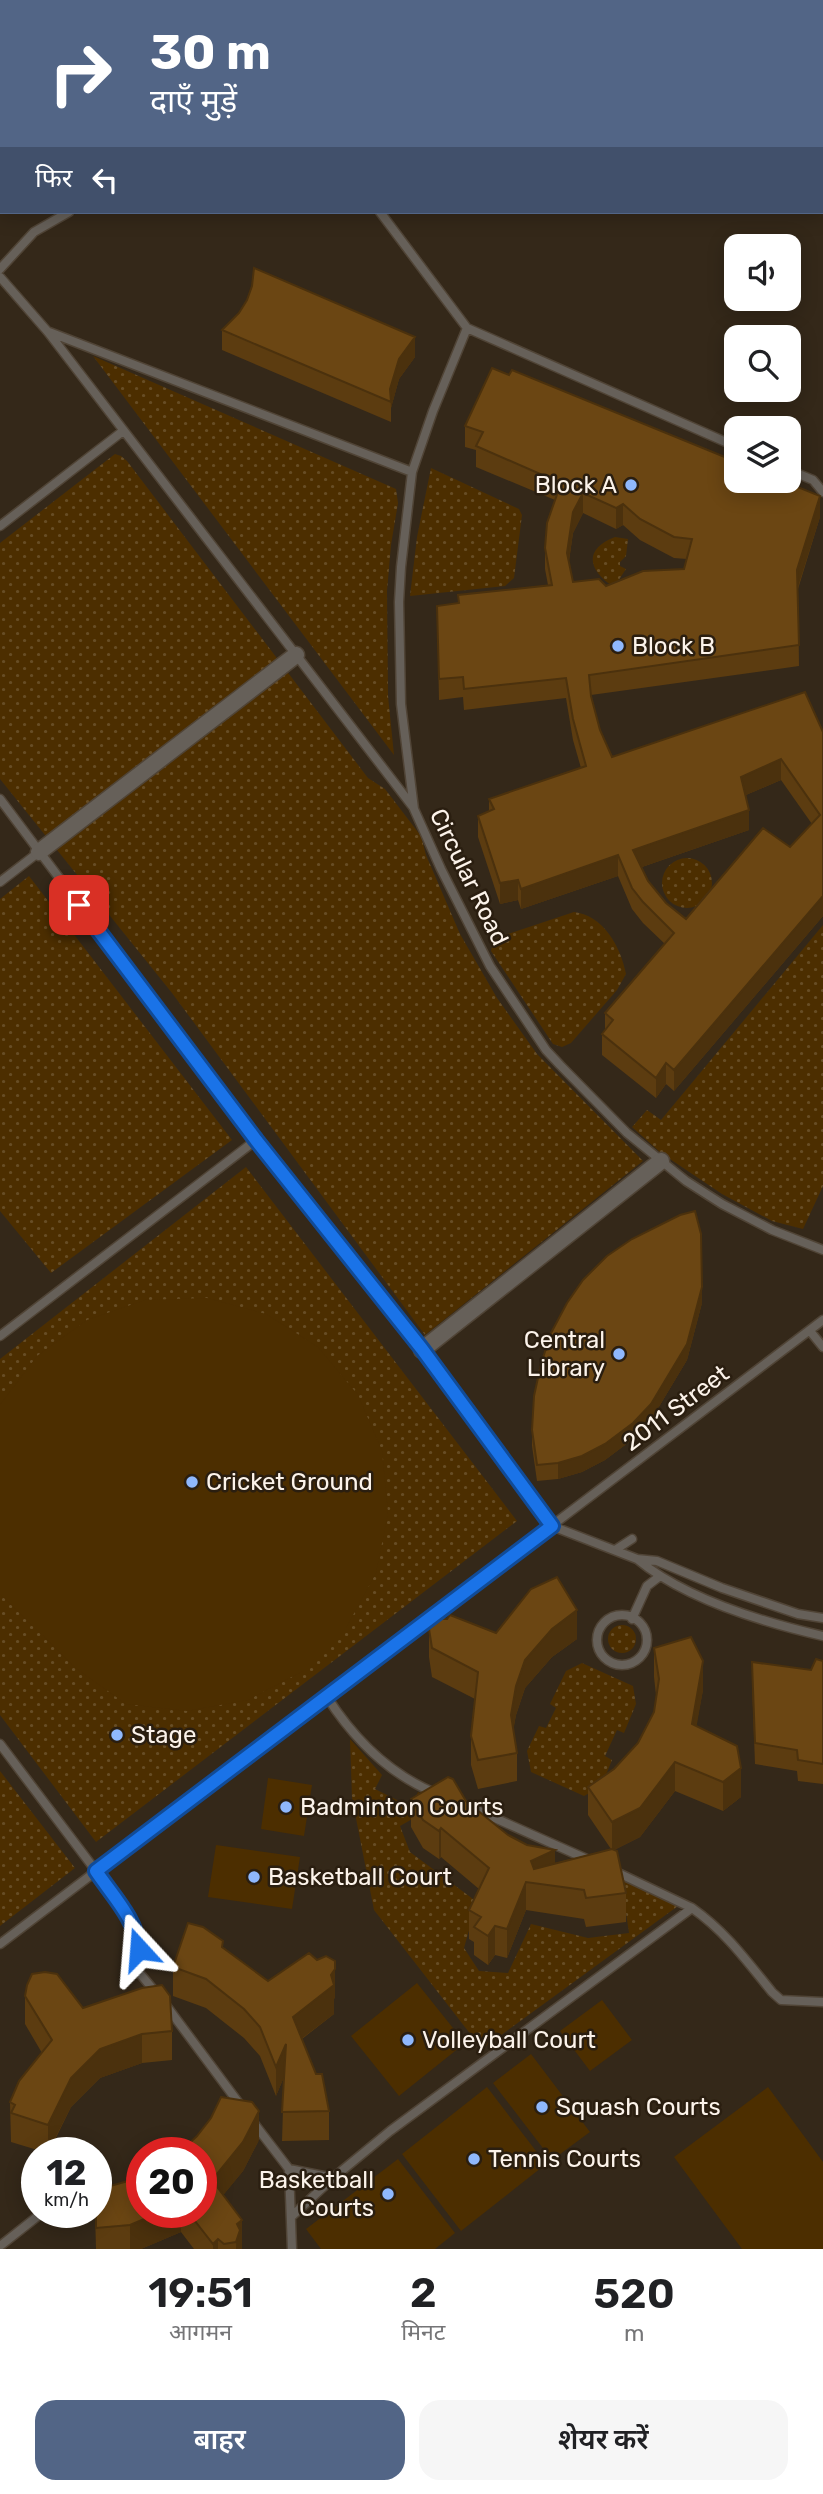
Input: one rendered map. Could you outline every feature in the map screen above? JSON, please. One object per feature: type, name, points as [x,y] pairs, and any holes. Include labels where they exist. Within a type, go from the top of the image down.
[{"type":"street","points":[[39,852],[296,655]]},
{"type":"street","points":[[422,1349],[661,1161]]},
{"type":"lane","points":[[0,268],[34,232],[66,214]]},
{"type":"lane","points":[[382,214],[467,328],[724,441]]},
{"type":"lane","points":[[0,277],[48,332],[414,809]]},
{"type":"lane","name":"Circular Road","points":[[467,328],[442,386],[412,472],[398,602],[401,704],[414,809],[485,957],[546,1050],[626,1133],[661,1161],[722,1204],[772,1230],[823,1250]]},
{"type":"lane","points":[[48,332],[412,472]]},
{"type":"lane","points":[[0,526],[123,431]]},
{"type":"lane","points":[[801,475],[813,480],[823,492]]},
{"type":"lane","points":[[0,799],[256,1140],[422,1349],[552,1526],[636,1559],[660,1577],[733,1608],[823,1636]]},
{"type":"lane","points":[[0,882],[39,852]]},
{"type":"lane","points":[[0,1336],[256,1140]]},
{"type":"lane","name":"2011 Street","points":[[0,1944],[823,1320]]},
{"type":"lane","points":[[810,1331],[823,1347]]},
{"type":"lane","points":[[615,1550],[632,1539]]},
{"type":"lane","points":[[636,1559],[657,1561],[722,1588],[798,1614],[823,1618]]},
{"type":"lane","points":[[632,1619],[647,1586],[660,1577]]},
{"type":"lane","points":[[627,1616],[632,1619],[641,1624],[645,1631],[646,1647],[642,1655],[629,1664],[612,1663],[605,1659],[597,1645],[599,1629],[611,1618],[627,1616]]},
{"type":"lane","points":[[327,1697],[344,1723],[381,1761],[412,1783],[447,1798]]},
{"type":"lane","points":[[0,1744],[132,1923],[137,1937],[137,1970],[289,2169],[292,2249]]},
{"type":"lane","points":[[459,1803],[595,1863]]},
{"type":"lane","points":[[607,1868],[692,1908],[722,1931],[781,2000],[823,2002]]},
{"type":"lane","points":[[292,2216],[333,2178],[390,2132],[692,1908]]},
{"type":"lane","points":[[289,2169],[333,2178]]},
{"type":"lane","points":[[0,2246],[23,2228]]},
{"type":"shaded area","points":[[93,356],[396,489],[398,503],[387,591],[388,696],[394,755]]},
{"type":"shaded area","points":[[115,454],[127,461],[368,778],[385,789],[421,836],[426,855],[460,934],[497,998],[537,1054],[643,1161],[425,1335],[172,993],[0,779],[0,543]]},
{"type":"shaded area","points":[[431,468],[519,509],[522,515],[514,578],[505,586],[410,596],[417,537]]},
{"type":"shaded area","points":[[615,537],[628,539],[626,556],[620,562],[620,566],[626,569],[614,587],[599,574],[593,560],[598,548]]},
{"type":"shaded area","points":[[687,858],[705,865],[712,883],[705,901],[687,908],[669,901],[662,883],[669,865]]},
{"type":"shaded area","points":[[29,876],[232,1140],[51,1273],[0,1211],[0,899]]},
{"type":"shaded area","points":[[574,912],[594,919],[609,934],[620,953],[626,974],[617,990],[571,1043],[562,1047],[553,1044],[491,951],[493,943],[499,937]]},
{"type":"shaded area","points":[[823,925],[823,1186],[803,1229],[772,1221],[722,1194],[661,1153],[632,1127],[647,1110],[661,1120]]},
{"type":"shaded area","name":"Cricket Ground","points":[[246,1167],[517,1521],[96,1842],[0,1715],[0,1359]]},
{"type":"shaded area","name":"Cricket Ground","points":[[207,1298],[266,1314],[318,1347],[358,1395],[382,1451],[388,1513],[376,1573],[346,1628],[303,1671],[248,1700],[187,1711],[126,1704],[77,1669],[0,1594],[0,1405],[37,1356],[87,1320],[145,1300]]},
{"type":"shaded area","points":[[622,1625],[632,1629],[636,1639],[632,1649],[622,1653],[612,1649],[608,1639],[612,1629]]},
{"type":"shaded area","points":[[582,1663],[633,1686],[636,1704],[624,1733],[617,1730],[605,1756],[612,1760],[601,1787],[584,1796],[531,1772],[527,1751],[539,1726],[546,1728],[556,1708],[550,1704],[566,1671]]},
{"type":"shaded area","points":[[350,1739],[382,1775],[375,1789],[411,1807],[418,1792],[442,1802],[400,1826],[410,1852],[477,1902],[464,1948],[479,1971],[508,1973],[531,1924],[588,1938],[629,1933],[621,1879],[678,1906],[482,2049],[374,1910],[352,1798]]},
{"type":"shaded area","points":[[0,1771],[75,1868],[0,1926]]},
{"type":"shaded area","name":"Badminton Courts","points":[[268,1778],[312,1785],[304,1836],[261,1829]]},
{"type":"shaded area","name":"Basketball Court","points":[[216,1845],[300,1857],[292,1909],[208,1897]]},
{"type":"shaded area","name":"Volleyball Court","points":[[417,1983],[465,2043],[399,2096],[351,2036]]},
{"type":"shaded area","points":[[602,2000],[632,2040],[590,2071],[560,2031]]},
{"type":"shaded area","name":"Squash Courts","points":[[531,2054],[590,2132],[552,2160],[493,2083]]},
{"type":"shaded area","name":"Tennis Courts","points":[[487,2087],[546,2164],[461,2231],[402,2154]]},
{"type":"shaded area","points":[[768,2087],[823,2162],[823,2249],[742,2249],[674,2157]]},
{"type":"shaded area","name":"Basketball Courts","points":[[398,2159],[455,2233],[435,2249],[321,2249],[306,2229]]},
{"type":"building","points":[[254,268],[415,337],[399,359],[390,389],[391,402],[222,330],[239,313],[247,300]]},
{"type":"building","points":[[492,368],[509,375],[512,370],[724,457],[724,493],[801,493],[801,488],[820,496],[797,570],[799,645],[589,675],[591,696],[600,730],[612,757],[805,692],[823,732],[823,896],[674,1070],[666,1063],[656,1078],[602,1034],[613,1020],[605,1013],[674,933],[632,888],[618,855],[521,889],[518,880],[500,883],[478,816],[494,809],[489,799],[586,766],[573,719],[566,678],[464,689],[463,677],[439,679],[437,606],[459,603],[458,595],[552,585],[545,548],[547,523],[561,483],[476,446],[483,432],[465,426]],"holes":[[[583,493],[616,508],[623,504],[640,519],[674,537],[692,539],[684,569],[643,571],[606,586],[599,579],[573,582],[567,553],[573,512]],[[781,759],[820,815],[790,847],[763,828],[686,919],[666,903],[648,881],[633,850],[749,810],[741,777]]]},
{"type":"building","name":"Central Library","points":[[695,1211],[701,1234],[702,1287],[687,1344],[651,1404],[633,1423],[605,1444],[582,1456],[558,1463],[537,1465],[532,1430],[534,1396],[551,1333],[567,1303],[583,1280],[607,1256],[632,1239],[680,1215]]},
{"type":"building","points":[[557,1577],[577,1610],[552,1629],[525,1660],[516,1686],[511,1715],[517,1753],[478,1760],[471,1736],[478,1672],[432,1648],[429,1629],[439,1619],[447,1619],[450,1615],[496,1633],[531,1589]]},
{"type":"building","points":[[691,1637],[703,1661],[692,1724],[737,1746],[741,1768],[723,1782],[675,1762],[640,1808],[612,1822],[588,1787],[614,1769],[638,1743],[654,1712],[659,1679],[654,1648]]},
{"type":"building","points":[[816,1659],[823,1661],[823,1764],[798,1760],[797,1750],[755,1743],[752,1662],[811,1670]]},
{"type":"building","points":[[448,1777],[453,1779],[466,1801],[508,1835],[527,1845],[555,1850],[531,1861],[534,1869],[612,1849],[617,1851],[626,1893],[586,1898],[584,1890],[526,1882],[507,1929],[495,1926],[488,1936],[474,1927],[481,1917],[469,1910],[489,1868],[441,1828],[439,1831],[423,1820],[411,1799]]},
{"type":"building","points":[[188,1923],[203,1927],[223,1941],[222,1947],[268,1981],[309,1953],[317,1960],[326,1956],[335,1961],[335,1969],[331,1975],[334,1985],[293,2017],[316,2074],[322,2074],[329,2111],[282,2112],[286,2044],[276,2067],[260,2027],[244,2009],[206,1979],[173,1967]]},
{"type":"building","points":[[32,1974],[57,1974],[83,2008],[142,1988],[162,1985],[170,1996],[172,2031],[142,2034],[100,2049],[71,2078],[48,2125],[11,2113],[15,2105],[10,2102],[19,2081],[52,2040],[25,1996]]},
{"type":"building","points":[[221,2097],[252,2102],[259,2111],[243,2142],[217,2174],[217,2137],[196,2137],[211,2118]]},
{"type":"building","points":[[126,2182],[126,2225],[112,2227],[112,2185]]},
{"type":"building","points":[[217,2187],[242,2220],[237,2224],[240,2230],[236,2242],[224,2244],[218,2239],[213,2244],[200,2228],[217,2228]]},
{"type":"place","name":"Block A","points":[[631,485]]},
{"type":"place","name":"Block B","points":[[618,646]]},
{"type":"place","name":"Central Library","points":[[619,1354]]},
{"type":"place","name":"Cricket Ground","points":[[192,1482]]},
{"type":"place","name":"Stage","points":[[117,1735]]},
{"type":"place","name":"Badminton Courts","points":[[286,1807]]},
{"type":"place","name":"Basketball Court","points":[[254,1877]]},
{"type":"place","name":"Volleyball Court","points":[[408,2040]]},
{"type":"place","name":"Squash Courts","points":[[542,2107]]},
{"type":"place","name":"Tennis Courts","points":[[474,2159]]},
{"type":"place","name":"Basketball Courts","points":[[388,2194]]},
{"type":"route","points":[[79,905],[256,1140],[422,1349],[552,1526],[96,1871],[132,1923],[139,1949]]}]
